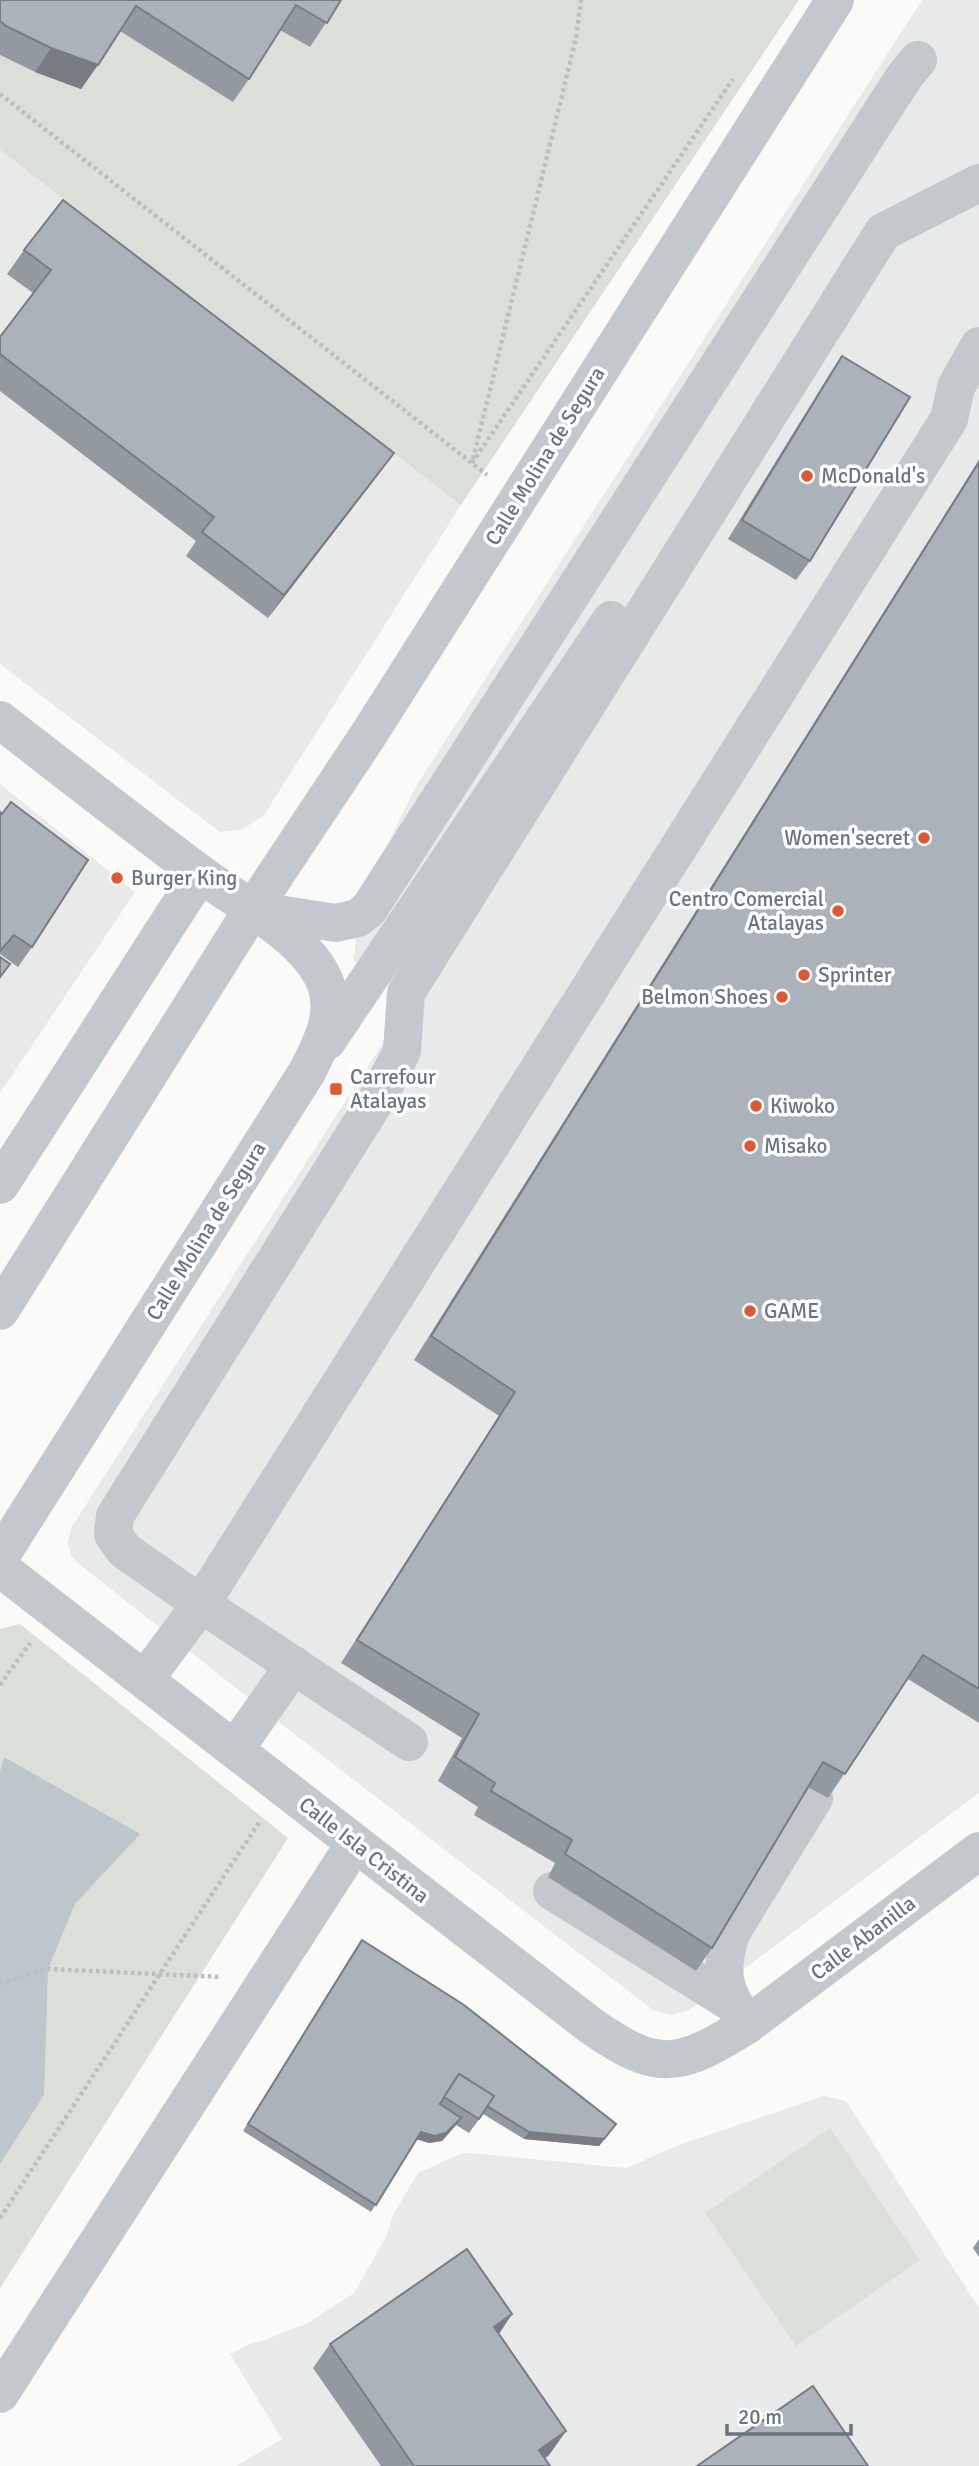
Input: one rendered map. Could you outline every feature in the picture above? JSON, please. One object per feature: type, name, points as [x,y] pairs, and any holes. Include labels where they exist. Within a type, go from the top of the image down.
[{"type":"street","name":"Calle Molina de Segura","points":[[0,1311],[252,910],[368,737],[835,0]]},
{"type":"street","points":[[0,720],[200,874],[252,910],[336,923],[358,918],[369,909],[904,77],[918,60]]},
{"type":"street","points":[[409,1742],[124,1550],[113,1534],[115,1516],[381,1092],[402,1051],[406,993],[883,232],[979,183]]},
{"type":"street","points":[[145,1679],[201,1604],[964,410],[956,387],[979,346]]},
{"type":"street","points":[[307,1072],[611,620]]},
{"type":"street","points":[[0,1185],[200,874]]},
{"type":"street","name":"Calle Molina de Segura","points":[[0,1557],[307,1072],[324,1038],[329,1016],[329,998],[324,981],[303,951],[252,910]]},
{"type":"street","name":"Calle Isla Cristina","points":[[0,1567],[590,2025],[626,2049],[648,2058],[669,2060],[693,2056],[740,2014]]},
{"type":"street","points":[[235,1749],[294,1665]]},
{"type":"street","points":[[740,2014],[725,1983],[724,1958],[732,1933],[814,1798]]},
{"type":"street","points":[[0,2394],[355,1843]]},
{"type":"street","name":"Calle Abanilla","points":[[740,2014],[979,1851]]},
{"type":"street","points":[[552,1891],[740,2014]]},
{"type":"path","points":[[472,463],[576,38],[581,0]]},
{"type":"path","points":[[472,463],[739,69]]},
{"type":"path","points":[[0,94],[472,463]]},
{"type":"path","points":[[0,1685],[54,1609]]},
{"type":"path","points":[[0,2218],[283,1787]]},
{"type":"path","points":[[0,1983],[48,1969],[268,1979]]},
{"type":"shaded area","points":[[340,0],[799,0],[461,505],[0,150],[0,55],[35,72],[119,30],[279,29]]},
{"type":"shaded area","points":[[922,0],[979,0],[979,1793],[689,2010],[671,2015],[653,2010],[293,1733],[78,1563],[71,1556],[68,1543],[71,1528],[388,1035],[396,988],[354,961],[358,918],[360,900],[415,788]]},
{"type":"shaded area","points":[[0,150],[461,505],[264,815],[243,829],[220,832],[0,664]]},
{"type":"shaded area","points":[[0,784],[135,892],[0,1093]]},
{"type":"shaded area","points":[[20,1624],[288,1838],[0,2288],[0,1629]]},
{"type":"shaded area","points":[[4,1757],[140,1834],[75,1904],[48,1969],[44,2095],[0,2164],[0,1772]]},
{"type":"shaded area","points":[[824,2096],[846,2101],[979,2308],[979,2466],[236,2466],[282,2439],[230,2354],[308,2323],[354,2293],[386,2237],[394,2213],[418,2173],[460,2154],[470,2153],[626,2168],[679,2145]]},
{"type":"shaded area","points":[[830,2128],[920,2260],[796,2346],[705,2213]]},
{"type":"building","points":[[0,0],[341,0],[327,23],[296,5],[249,79],[136,6],[98,65],[51,48],[6,26],[0,21]]},
{"type":"building","points":[[63,200],[394,453],[284,595],[202,532],[214,517],[0,354],[0,337],[51,270],[24,250]]},
{"type":"building","points":[[842,356],[910,397],[810,561],[742,520]]},
{"type":"building","name":"Centro Comercial Atalayas","points":[[979,462],[979,1689],[923,1655],[845,1774],[823,1762],[712,1948],[565,1854],[572,1840],[491,1791],[495,1783],[455,1757],[479,1714],[357,1640],[515,1392],[431,1336]]},
{"type":"building","points":[[11,802],[88,860],[32,947],[14,935],[0,951],[0,812],[2,814]]},
{"type":"building","points":[[0,957],[10,964],[0,977]]},
{"type":"building","points":[[362,1940],[464,2005],[616,2124],[604,2139],[529,2132],[487,2106],[494,2096],[459,2074],[440,2104],[461,2118],[446,2133],[434,2136],[421,2132],[376,2205],[248,2124]]},
{"type":"building","points":[[459,2074],[494,2096],[479,2119],[444,2097]]},
{"type":"building","points":[[467,2249],[512,2314],[494,2327],[566,2431],[539,2450],[550,2466],[414,2466],[330,2344]]},
{"type":"building","points":[[813,2386],[868,2466],[697,2466]]},
{"type":"place","name":"McDonald's","points":[[807,476]]},
{"type":"place","name":"Women'secret","points":[[924,838]]},
{"type":"place","name":"Burger King","points":[[117,878]]},
{"type":"place","name":"Centro Comercial Atalayas","points":[[838,911]]},
{"type":"place","name":"Sprinter","points":[[804,975]]},
{"type":"place","name":"Belmon Shoes","points":[[782,997]]},
{"type":"place","name":"Carrefour Atalayas","points":[[336,1089]]},
{"type":"place","name":"Kiwoko","points":[[756,1106]]},
{"type":"place","name":"Misako","points":[[750,1146]]},
{"type":"place","name":"GAME","points":[[750,1311]]}]
